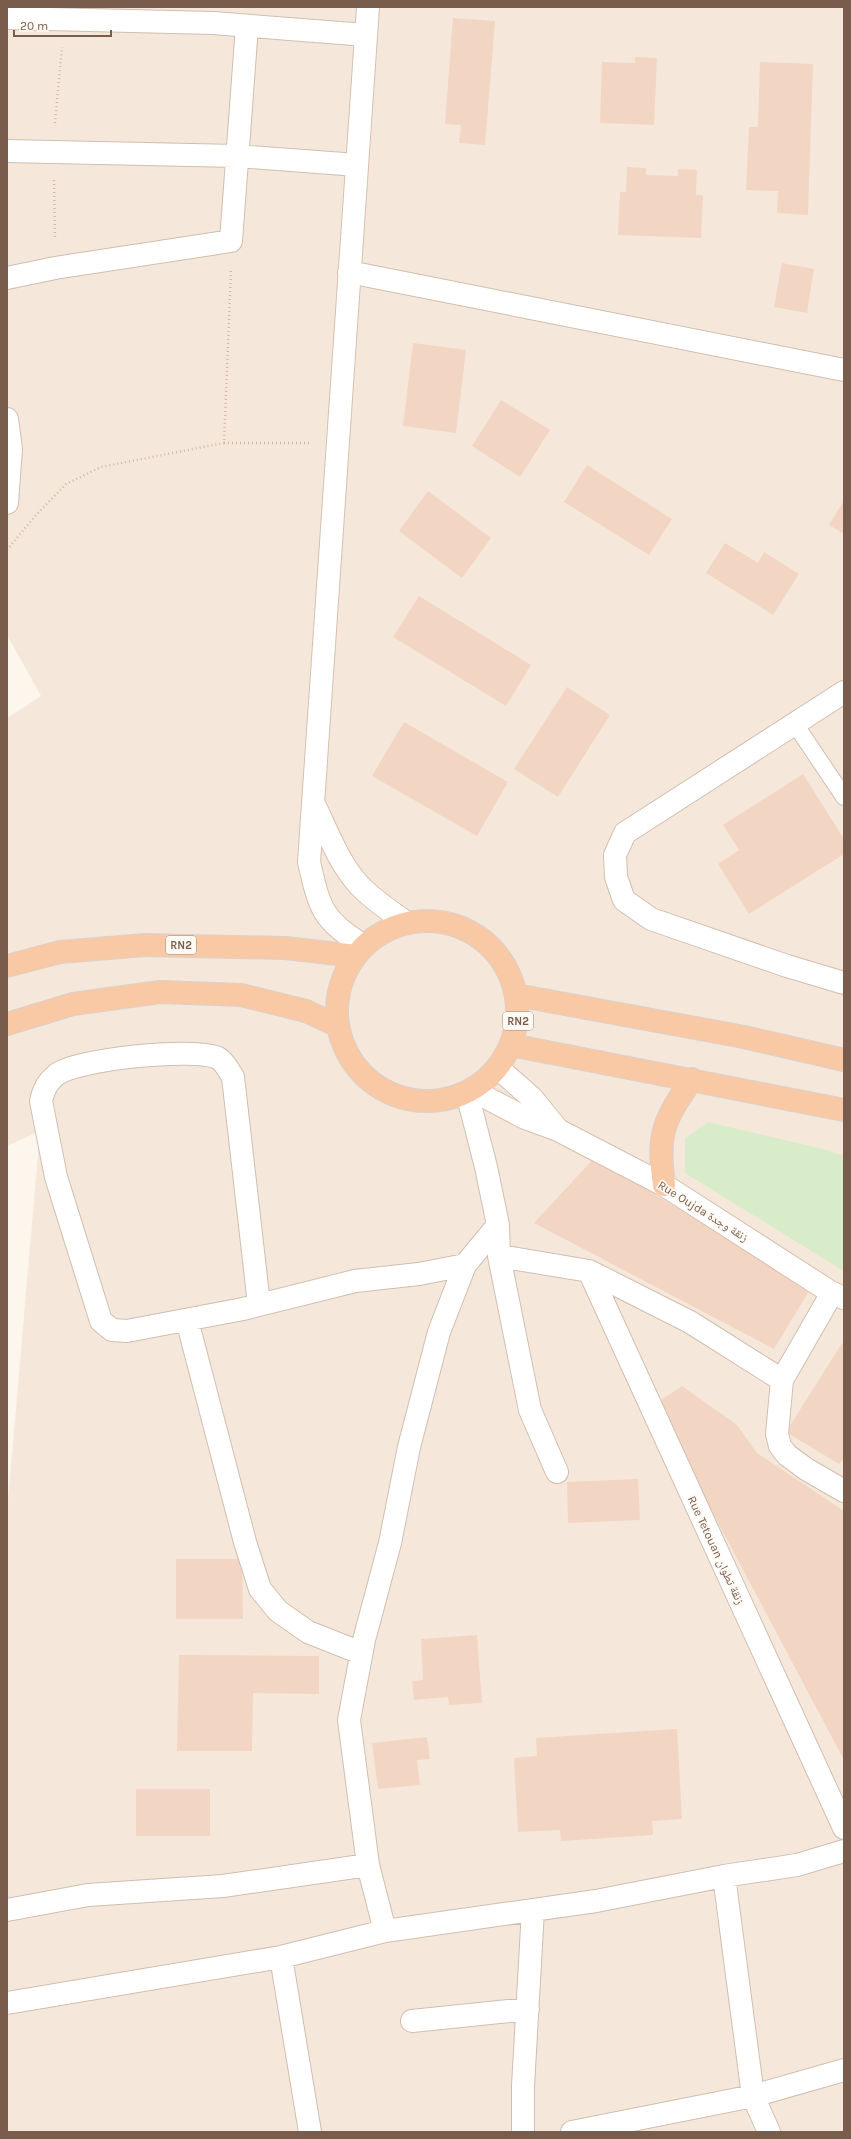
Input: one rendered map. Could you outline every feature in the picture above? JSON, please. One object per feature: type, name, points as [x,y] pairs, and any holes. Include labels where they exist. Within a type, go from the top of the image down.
[{"type":"highway","name":"RN2","points":[[444,921],[477,935],[503,961],[516,995],[518,1020],[511,1045],[498,1068],[488,1079],[469,1091],[440,1101],[412,1101],[386,1092],[363,1075],[347,1053],[338,1026],[339,996],[343,978],[360,951],[384,931],[407,923],[444,921]]},
{"type":"highway","name":"RN2","points":[[7,966],[60,952],[145,945],[360,951]]},
{"type":"highway","points":[[7,1024],[73,1004],[160,992],[241,995],[306,1011],[338,1026]]},
{"type":"highway","name":"RN2","points":[[516,995],[744,1037],[844,1060]]},
{"type":"highway","name":"RN2","points":[[511,1045],[692,1079],[844,1110]]},
{"type":"highway","points":[[664,1186],[661,1161],[662,1131],[671,1110],[692,1079]]},
{"type":"street","points":[[360,951],[335,926],[323,911],[316,892],[309,862],[312,801],[368,7]]},
{"type":"street","points":[[7,18],[65,14],[213,23],[366,35]]},
{"type":"street","points":[[7,278],[55,268],[231,241],[247,26]]},
{"type":"street","points":[[7,151],[237,156],[357,164]]},
{"type":"street","points":[[349,272],[844,370]]},
{"type":"street","points":[[7,419],[11,449],[7,503]]},
{"type":"street","points":[[844,692],[625,833],[615,855],[616,877],[624,900],[651,919],[788,966],[844,983]]},
{"type":"street","points":[[312,801],[344,866],[358,884],[376,901],[407,923]]},
{"type":"street","points":[[259,1304],[233,1077],[224,1062],[217,1058],[200,1054],[131,1056],[72,1066],[56,1075],[44,1090],[41,1102],[56,1177],[101,1321],[112,1330],[127,1331],[187,1320],[259,1304],[354,1281],[420,1274],[465,1265]]},
{"type":"street","name":"Rue Oujda زنقة وجدة","points":[[498,1068],[532,1098],[558,1130]]},
{"type":"street","points":[[469,1091],[498,1225],[499,1256],[530,1410],[557,1472]]},
{"type":"street","name":"Rue Oujda زنقة وجدة","points":[[469,1091],[525,1118],[558,1130],[664,1186],[838,1295]]},
{"type":"street","points":[[385,1931],[368,1865],[349,1720],[361,1653],[390,1543],[410,1447],[439,1332],[465,1265],[498,1225]]},
{"type":"street","points":[[499,1256],[588,1271],[690,1322],[782,1380]]},
{"type":"street","name":"Rue Tetouan زنقة تطوان","points":[[588,1271],[844,1828]]},
{"type":"street","points":[[838,1295],[782,1380],[777,1434],[780,1446],[787,1455],[806,1469],[844,1491]]},
{"type":"street","points":[[187,1320],[245,1542],[260,1590],[278,1611],[308,1632],[361,1653]]},
{"type":"street","points":[[7,2003],[281,1957],[385,1931],[596,1901],[724,1876],[797,1865],[844,1851]]},
{"type":"street","points":[[7,1910],[88,1895],[223,1886],[368,1865]]},
{"type":"street","points":[[724,1876],[753,2096],[769,2132]]},
{"type":"street","points":[[523,2132],[523,2086],[533,1910]]},
{"type":"street","points":[[281,1957],[310,2132]]},
{"type":"street","points":[[412,2021],[528,2009]]},
{"type":"street","points":[[572,2132],[753,2096],[844,2070]]},
{"type":"lane","points":[[795,724],[844,797]]},
{"type":"path","points":[[224,443],[231,241]]},
{"type":"path","points":[[7,550],[36,515],[66,484],[101,467],[224,443],[338,443]]},
{"type":"shaded area","points":[[7,7],[844,7],[844,2132],[7,2132],[7,1512],[40,1131],[7,1146],[7,718],[41,696],[7,635]]},
{"type":"green space","points":[[708,1122],[823,1149],[844,1156],[844,1266],[842,1270],[685,1173],[685,1138]]},
{"type":"building","points":[[453,18],[495,21],[485,145],[459,143],[461,125],[445,124]]},
{"type":"building","points":[[635,57],[657,58],[654,125],[600,123],[602,62],[635,63]]},
{"type":"building","points":[[760,62],[813,64],[808,215],[777,213],[778,191],[746,190],[749,127],[758,127]]},
{"type":"building","points":[[627,167],[646,168],[646,175],[678,176],[678,169],[697,170],[696,195],[703,195],[701,238],[618,235],[620,192],[626,192]]},
{"type":"building","points":[[782,263],[814,269],[807,313],[774,307]]},
{"type":"building","points":[[413,343],[466,350],[456,433],[403,426]]},
{"type":"building","points":[[501,400],[550,430],[520,477],[472,446]]},
{"type":"building","points":[[587,465],[672,519],[649,555],[564,502]]},
{"type":"building","points":[[428,491],[491,538],[462,578],[399,531]]},
{"type":"building","points":[[844,500],[844,534],[829,525]]},
{"type":"building","points":[[725,543],[758,563],[764,552],[799,574],[773,615],[706,573]]},
{"type":"building","points":[[419,596],[531,665],[506,706],[393,637]]},
{"type":"building","points":[[567,687],[610,715],[558,797],[514,769]]},
{"type":"building","points":[[404,722],[508,782],[477,836],[372,776]]},
{"type":"building","points":[[803,774],[844,839],[844,854],[749,914],[718,864],[739,850],[723,825]]},
{"type":"building","points":[[594,1158],[811,1288],[774,1349],[534,1223]]},
{"type":"building","points":[[842,1343],[844,1344],[844,1458],[839,1464],[786,1432]]},
{"type":"building","points":[[682,1386],[737,1425],[757,1453],[844,1511],[844,1760],[655,1404]]},
{"type":"building","points":[[638,1479],[640,1520],[568,1523],[567,1482]]},
{"type":"building","points":[[176,1559],[242,1559],[243,1619],[176,1619]]},
{"type":"building","points":[[477,1635],[482,1703],[449,1705],[448,1697],[414,1700],[412,1681],[423,1680],[421,1639]]},
{"type":"building","points":[[179,1655],[319,1656],[319,1694],[253,1693],[252,1751],[177,1751]]},
{"type":"building","points":[[677,1729],[682,1819],[652,1821],[653,1835],[561,1841],[560,1830],[518,1832],[514,1758],[537,1756],[536,1738]]},
{"type":"building","points":[[427,1737],[430,1759],[417,1760],[420,1785],[378,1789],[372,1743]]},
{"type":"building","points":[[136,1789],[210,1789],[210,1836],[136,1836]]}]
